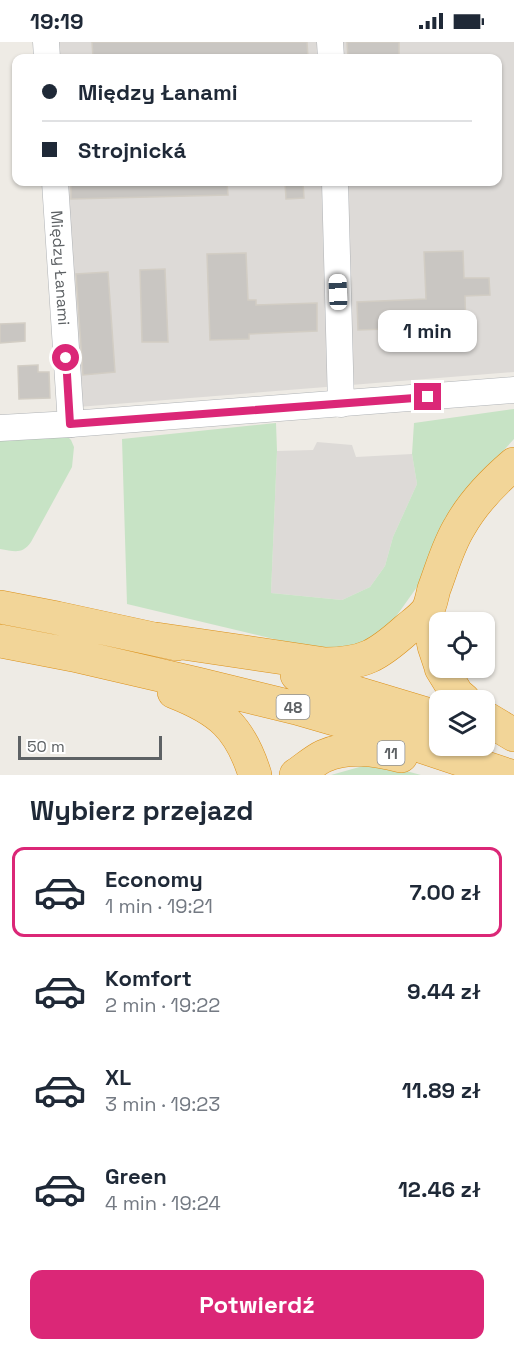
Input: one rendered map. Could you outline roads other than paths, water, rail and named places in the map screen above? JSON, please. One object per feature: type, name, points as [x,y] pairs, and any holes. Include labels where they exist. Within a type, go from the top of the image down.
[{"type":"highway","points":[[156,639],[325,664],[359,662],[375,655],[427,611],[459,526],[476,501],[496,479],[514,464]]},
{"type":"highway","name":"48","points":[[0,607],[156,639],[255,663],[429,715]]},
{"type":"highway","points":[[427,611],[429,621]]},
{"type":"highway","name":"48","points":[[0,641],[73,655],[296,708],[384,733],[507,775]]},
{"type":"highway","points":[[73,655],[205,705],[222,717],[235,732],[255,775]]},
{"type":"highway","points":[[495,724],[514,735]]},
{"type":"highway","points":[[495,737],[514,743]]},
{"type":"highway","name":"11","points":[[296,775],[323,756],[362,749],[490,775]]},
{"type":"street","name":"Między Łanami","points":[[55,186],[70,424]]},
{"type":"street","points":[[334,186],[341,404]]},
{"type":"street","points":[[0,428],[514,390]]}]
